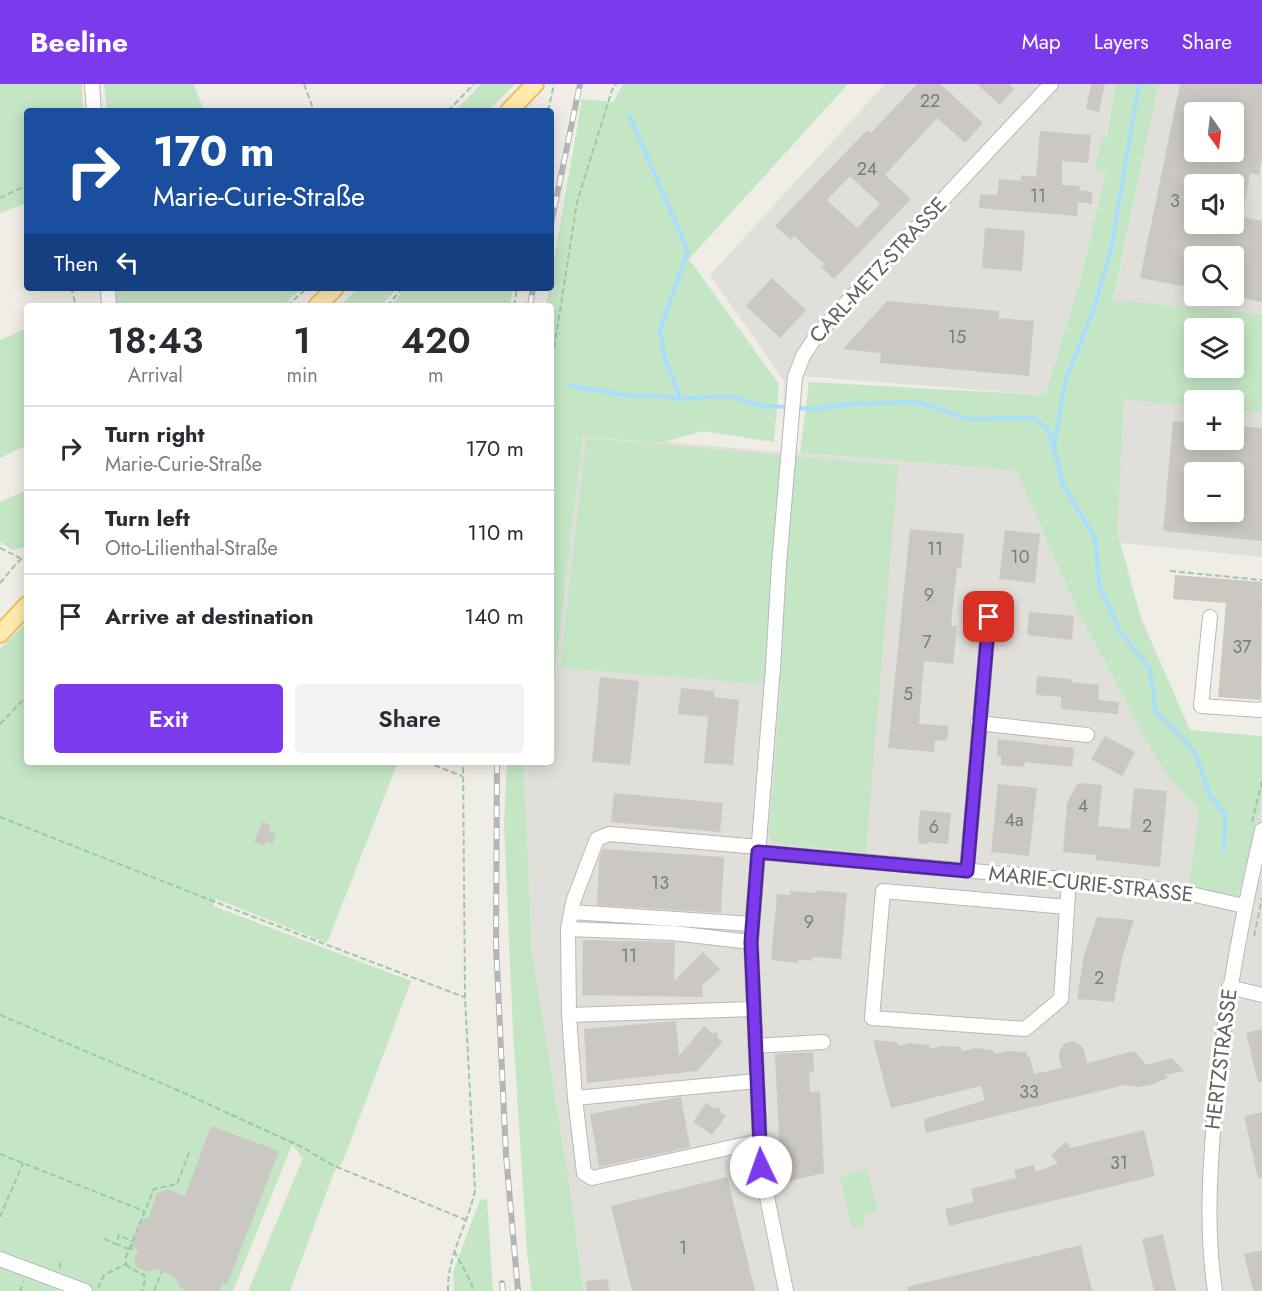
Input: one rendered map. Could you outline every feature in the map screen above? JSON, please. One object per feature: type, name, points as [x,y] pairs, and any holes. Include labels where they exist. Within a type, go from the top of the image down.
[{"type":"main road","points":[[512,108],[535,84]]},
{"type":"main road","points":[[320,303],[332,291]]},
{"type":"main road","points":[[0,634],[24,608]]},
{"type":"street","points":[[92,84],[94,108]]},
{"type":"street","name":"CARL-METZ-STRASSE","points":[[786,1291],[761,1167],[751,942],[779,565],[793,396],[798,366],[819,332],[1051,84]]},
{"type":"street","points":[[967,871],[978,723],[989,617]]},
{"type":"street","points":[[1210,617],[1201,706],[1262,709]]},
{"type":"street","points":[[978,723],[1087,735]]},
{"type":"street","name":"HERTZSTRASSE","points":[[1215,1291],[1208,1195],[1216,1076],[1244,906],[1262,830]]},
{"type":"street","name":"MARIE-CURIE-STRASSE","points":[[571,912],[597,839],[609,834],[967,871],[1130,885],[1191,894],[1244,906]]},
{"type":"street","points":[[1067,907],[883,891],[872,1018],[1024,1029],[1061,999],[1070,879]]},
{"type":"street","points":[[752,924],[571,912],[568,929],[569,1016],[575,1098],[584,1173],[588,1178],[760,1141]]},
{"type":"street","points":[[568,929],[673,933],[751,942]]},
{"type":"street","points":[[1229,987],[1262,995]]},
{"type":"street","points":[[569,1016],[754,1009]]},
{"type":"street","points":[[755,1046],[823,1042]]},
{"type":"street","points":[[575,1098],[757,1081]]},
{"type":"street","points":[[0,1259],[85,1291]]},
{"type":"path","points":[[304,84],[313,108]]},
{"type":"path","points":[[451,108],[474,84]]},
{"type":"path","points":[[549,108],[554,84]]},
{"type":"path","points":[[611,84],[612,90]]},
{"type":"path","points":[[554,349],[577,202],[612,90],[616,84]]},
{"type":"path","points":[[0,198],[24,186]]},
{"type":"path","points":[[290,303],[304,291]]},
{"type":"path","points":[[390,303],[400,291]]},
{"type":"path","points":[[0,548],[20,558]]},
{"type":"path","points":[[0,583],[24,556]]},
{"type":"path","points":[[1170,571],[1262,580]]},
{"type":"path","points":[[0,724],[24,699]]},
{"type":"path","points":[[434,765],[462,776]]},
{"type":"path","points":[[447,1291],[448,1269],[475,1190],[465,997],[463,765]]},
{"type":"path","points":[[0,817],[465,997]]},
{"type":"path","points":[[0,1015],[173,1088],[304,1148],[332,1165],[466,1220]]},
{"type":"path","points":[[126,1264],[129,1249],[154,1189],[177,1184],[190,1150]]},
{"type":"path","points":[[0,1154],[144,1211]]},
{"type":"path","points":[[0,1217],[23,1163]]},
{"type":"path","points":[[116,1244],[119,1235],[132,1243]]},
{"type":"path","points":[[104,1239],[129,1249]]},
{"type":"path","points":[[454,1251],[471,1282],[473,1291]]},
{"type":"path","points":[[97,1291],[104,1275],[126,1264]]},
{"type":"path","points":[[126,1264],[144,1275],[142,1291]]},
{"type":"path","points":[[154,1291],[162,1271]]},
{"type":"shaded area","points":[[885,84],[1116,84],[1105,138],[1102,137],[1094,170],[1106,172],[1080,281],[1045,395],[802,376],[795,453],[1016,470],[1078,612],[1162,769],[1199,811],[1238,898],[1262,799],[1262,1291],[583,1291],[570,1187],[532,952],[524,768],[525,765],[554,765],[554,675],[583,435],[783,452],[784,381],[710,275]]},
{"type":"shaded area","points":[[1159,84],[1262,84],[1262,557],[1120,543],[1087,427]]},
{"type":"green space","points":[[0,84],[82,84],[83,108],[24,108],[24,204],[0,213]]},
{"type":"green space","points":[[104,84],[194,84],[203,108],[107,108]]},
{"type":"green space","points":[[481,84],[515,84],[491,108],[458,108]]},
{"type":"green space","points":[[623,84],[848,84],[689,259],[779,384],[774,442],[703,431],[661,443],[583,436],[554,676],[554,303],[547,303],[549,291],[554,291],[554,260],[582,99],[613,102]]},
{"type":"green space","points":[[1116,84],[1159,84],[1113,300],[1262,314],[1262,412],[1244,410],[1244,390],[1184,390],[1184,405],[1124,399],[1117,531],[1141,618],[1190,730],[1262,736],[1262,799],[1238,898],[1189,889],[1199,811],[1162,769],[1078,612],[1016,470],[800,453],[809,382],[1045,395],[1080,281],[1106,172],[1094,170],[1102,137],[1106,138]]},
{"type":"green space","points":[[115,291],[299,291],[286,303],[116,303]]},
{"type":"green space","points":[[355,291],[394,291],[384,303],[343,303]]},
{"type":"green space","points":[[403,291],[512,291],[510,303],[393,303]]},
{"type":"green space","points":[[24,329],[24,446],[0,458],[0,340]]},
{"type":"green space","points":[[586,438],[898,465],[866,853],[773,843],[769,835],[781,685],[560,668]]},
{"type":"green space","points":[[24,491],[24,548],[12,550],[0,542],[0,502]]},
{"type":"green space","points":[[24,625],[24,765],[397,765],[327,943],[216,899],[213,906],[411,981],[343,1161],[334,1172],[290,1291],[248,1291],[303,1158],[292,1145],[233,1291],[0,1291],[0,649]]},
{"type":"green space","points":[[507,765],[525,765],[532,952],[570,1187],[583,1291],[532,1291],[527,1252],[513,1031],[504,825]]},
{"type":"green space","points":[[867,1169],[878,1212],[863,1215],[865,1225],[852,1228],[840,1176]]},
{"type":"green space","points":[[487,1199],[493,1291],[454,1291],[453,1272],[480,1200]]},
{"type":"building","points":[[917,84],[940,84],[983,123],[965,143],[937,118],[885,175],[911,199],[834,279],[821,267],[824,264],[794,236],[791,240],[775,226],[867,130],[871,133]],"holes":[[[850,176],[880,204],[857,228],[827,200]]]},
{"type":"building","points":[[977,84],[1009,84],[1014,89],[1000,105]]},
{"type":"building","points":[[1091,84],[1105,84],[1099,112],[1086,109]]},
{"type":"building","points":[[1180,84],[1262,84],[1262,157],[1259,175],[1250,173],[1244,206],[1244,174],[1184,174],[1184,234],[1244,234],[1244,217],[1262,221],[1262,302],[1244,298],[1244,246],[1184,246],[1184,286],[1140,278]]},
{"type":"building","points":[[1040,131],[1091,135],[1088,163],[1062,161],[1062,185],[1080,186],[1079,190],[1092,192],[1092,204],[1078,202],[1077,216],[979,208],[980,194],[997,195],[999,179],[1021,181],[1021,175],[1036,177]]},
{"type":"building","points":[[985,228],[1025,231],[1022,271],[982,268]]},
{"type":"building","points":[[772,278],[806,310],[780,338],[746,306]]},
{"type":"building","points":[[887,301],[999,311],[999,318],[1034,321],[1029,376],[880,363],[881,353],[843,349]]},
{"type":"building","points":[[1173,421],[1184,422],[1184,450],[1244,450],[1244,427],[1262,428],[1262,541],[1163,531]]},
{"type":"building","points":[[910,529],[964,534],[961,569],[957,568],[951,626],[957,626],[953,664],[924,661],[919,724],[949,726],[947,741],[935,740],[934,752],[888,748]]},
{"type":"building","points":[[1005,530],[1040,534],[1035,583],[999,579]]},
{"type":"building","points":[[1175,575],[1262,582],[1261,700],[1218,697],[1226,603],[1173,599]]},
{"type":"building","points":[[1029,612],[1074,616],[1072,640],[1027,635]]},
{"type":"building","points":[[1037,676],[1071,679],[1071,682],[1099,685],[1098,700],[1119,702],[1118,714],[1061,709],[1061,697],[1036,695]]},
{"type":"building","points":[[600,677],[639,681],[630,765],[592,762]]},
{"type":"building","points":[[681,688],[714,691],[714,697],[739,700],[733,765],[704,763],[708,717],[678,714]]},
{"type":"building","points":[[1105,736],[1135,752],[1122,776],[1091,759]]},
{"type":"building","points":[[998,739],[1074,748],[1072,767],[1025,762],[1024,767],[1001,765],[1001,756],[997,756]]},
{"type":"building","points":[[1078,783],[1102,785],[1098,826],[1130,829],[1134,788],[1167,791],[1160,867],[1096,860],[1096,855],[1063,852],[1067,803]]},
{"type":"building","points":[[998,784],[1037,788],[1029,856],[991,852]]},
{"type":"building","points":[[614,793],[723,803],[720,832],[611,822]]},
{"type":"building","points":[[920,810],[951,813],[948,844],[928,842],[920,844],[918,839]]},
{"type":"building","points":[[262,822],[271,825],[269,831],[276,833],[273,843],[266,841],[264,846],[254,842]]},
{"type":"building","points":[[603,849],[724,857],[721,913],[597,905],[599,859]]},
{"type":"building","points":[[817,890],[847,893],[841,959],[812,957],[812,961],[798,959],[798,963],[771,960],[777,894],[790,895],[790,891],[816,893]]},
{"type":"building","points":[[1097,917],[1134,920],[1122,958],[1114,1002],[1077,999],[1084,955]]},
{"type":"building","points":[[583,940],[675,942],[674,981],[703,952],[720,969],[702,986],[703,997],[582,995]]},
{"type":"building","points":[[676,1021],[679,1056],[704,1026],[712,1033],[717,1032],[718,1038],[723,1042],[697,1071],[587,1083],[584,1029]]},
{"type":"building","points":[[1262,1029],[1262,1082],[1258,1082],[1246,1033]]},
{"type":"building","points":[[873,1040],[897,1042],[898,1046],[910,1043],[929,1045],[930,1049],[943,1046],[961,1047],[962,1051],[976,1048],[993,1050],[994,1054],[1007,1051],[1026,1052],[1027,1057],[1030,1057],[1034,1074],[1062,1068],[1059,1052],[1064,1044],[1072,1041],[1084,1049],[1087,1063],[1134,1051],[1147,1065],[1172,1058],[1184,1071],[1165,1075],[1168,1078],[1151,1085],[1139,1087],[1125,1085],[926,1133],[924,1119],[985,1100],[981,1086],[891,1108]]},
{"type":"building","points":[[813,1052],[814,1072],[809,1073],[810,1092],[820,1091],[824,1173],[781,1183],[775,1054]]},
{"type":"building","points":[[681,1097],[690,1147],[599,1167],[590,1114]]},
{"type":"building","points":[[706,1103],[714,1108],[719,1107],[720,1112],[726,1116],[712,1135],[693,1122]]},
{"type":"building","points":[[1262,1112],[1262,1177],[1258,1178],[1244,1116]]},
{"type":"building","points":[[211,1126],[279,1151],[227,1285],[223,1283],[219,1291],[187,1291],[180,1288],[174,1276],[155,1269],[148,1272],[138,1268],[134,1261],[138,1251],[132,1244],[141,1220],[149,1217],[157,1193],[167,1189],[185,1196]]},
{"type":"building","points":[[1144,1130],[1155,1176],[949,1226],[945,1209],[974,1202],[971,1189],[1016,1178],[1014,1170],[1034,1165],[1036,1172],[1058,1163],[1051,1155],[1066,1142],[1071,1148]]},
{"type":"building","points":[[727,1177],[755,1291],[632,1291],[611,1206]]},
{"type":"building","points":[[1163,1234],[1176,1291],[1154,1291],[1142,1239]]},
{"type":"building","points":[[1081,1245],[1092,1291],[908,1291],[907,1287]]},
{"type":"building","points":[[1262,1250],[1262,1291],[1253,1291],[1244,1254]]},
{"type":"building","points":[[608,1279],[609,1291],[587,1291],[586,1281]]},
{"type":"waterway","points":[[1054,446],[1066,379],[1093,311],[1111,250],[1139,84]]},
{"type":"waterway","points":[[629,115],[688,251],[660,330],[665,359],[681,399]]},
{"type":"waterway","points":[[571,386],[624,395],[681,399],[729,396],[763,406],[789,407]]},
{"type":"waterway","points":[[797,408],[819,409],[850,404],[917,402],[970,419],[1032,418],[1047,428],[1063,485],[1095,538],[1100,588],[1121,633],[1150,669],[1156,713],[1195,752],[1210,795],[1225,814],[1224,850]]},
{"type":"railway","points":[[554,210],[580,84]]},
{"type":"railway","points":[[530,303],[532,291]]},
{"type":"railway","points":[[497,765],[496,945],[506,1155],[518,1291]]},
{"type":"railway","points":[[502,1283],[503,1291]]},
{"type":"route","points":[[761,1167],[751,942],[758,852],[967,871],[978,723],[989,617]]}]
